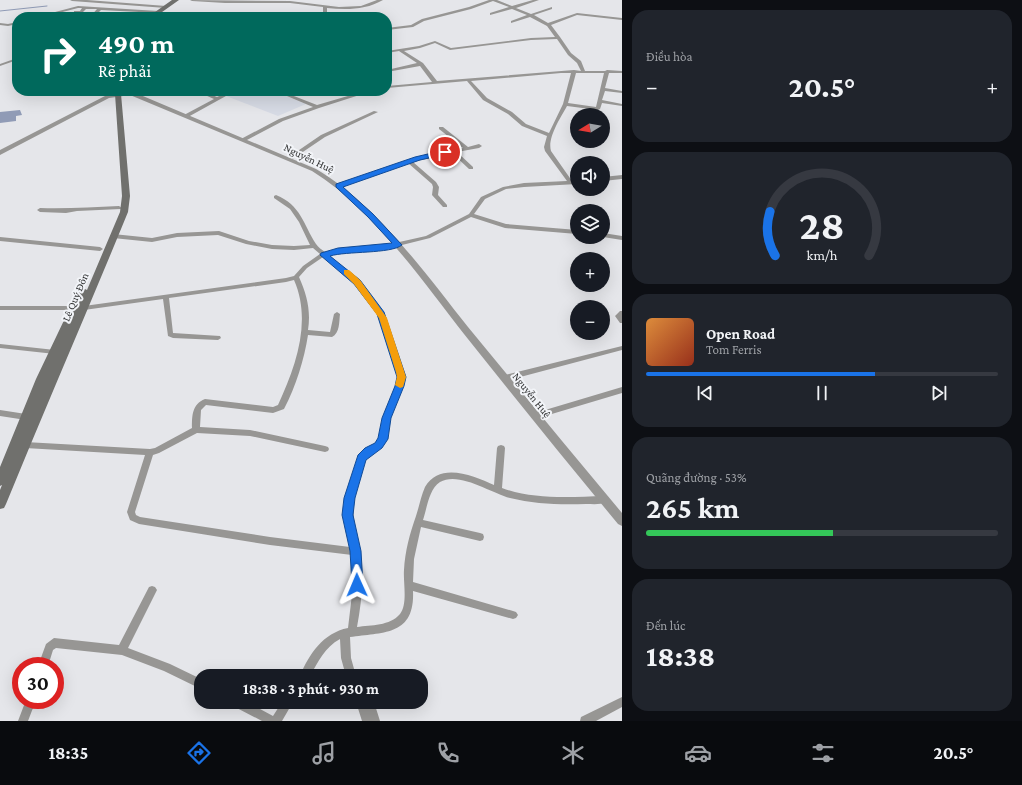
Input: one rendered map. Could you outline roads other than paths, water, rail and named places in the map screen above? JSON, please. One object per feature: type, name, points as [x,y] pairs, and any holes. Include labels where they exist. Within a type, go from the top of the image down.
[{"type":"main road","points":[[158,12],[176,0]]},
{"type":"main road","name":"Lê Quý Đôn","points":[[0,481],[41,379],[80,308],[125,206],[114,96]]},
{"type":"main road","name":"Lê Quý Đôn","points":[[0,504],[56,369],[80,308],[100,250],[118,208],[121,165]]},
{"type":"street","points":[[72,0],[94,0],[166,7]]},
{"type":"street","points":[[192,0],[224,2],[302,1],[325,7],[339,8],[361,7],[381,0]]},
{"type":"street","points":[[392,28],[412,26],[423,20],[494,0],[548,25],[573,59],[580,62],[583,71]]},
{"type":"street","points":[[491,14],[537,0]]},
{"type":"street","points":[[98,12],[111,2]]},
{"type":"street","points":[[56,12],[74,7],[158,12]]},
{"type":"street","points":[[325,7],[325,12]]},
{"type":"street","points":[[75,12],[81,12],[86,8]]},
{"type":"street","points":[[512,22],[551,8]]},
{"type":"street","points":[[548,25],[577,14],[622,19]]},
{"type":"street","points":[[0,24],[12,24]]},
{"type":"street","points":[[392,51],[424,46],[434,42],[450,48],[531,39],[559,38]]},
{"type":"street","points":[[400,50],[422,64],[435,82]]},
{"type":"street","points":[[0,65],[12,61]]},
{"type":"street","points":[[392,70],[422,64]]},
{"type":"street","points":[[570,182],[548,151],[547,143],[565,104],[574,71]]},
{"type":"street","points":[[392,86],[574,71],[622,72]]},
{"type":"street","points":[[565,104],[596,109],[599,108],[607,71]]},
{"type":"street","points":[[468,80],[485,99],[510,113],[524,125],[550,135]]},
{"type":"street","points":[[603,89],[622,92]]},
{"type":"street","points":[[0,153],[107,96]]},
{"type":"street","name":"Nguyễn Huệ","points":[[140,96],[318,173],[338,186],[371,215],[398,245],[535,416],[622,521]]},
{"type":"street","points":[[210,96],[217,99]]},
{"type":"street","points":[[186,116],[223,96]]},
{"type":"street","points":[[290,96],[317,107]]},
{"type":"street","points":[[243,140],[281,120],[353,96]]},
{"type":"street","points":[[600,101],[622,105]]},
{"type":"street","points":[[288,159],[323,136],[376,112]]},
{"type":"street","points":[[440,128],[467,148]]},
{"type":"street","points":[[338,186],[409,161],[479,146]]},
{"type":"street","points":[[453,151],[471,168]]},
{"type":"street","points":[[409,161],[434,184],[436,188],[435,195],[445,206]]},
{"type":"street","points":[[610,178],[622,177]]},
{"type":"street","points":[[0,308],[80,308],[262,284],[296,277],[305,267],[324,255],[338,251],[398,245],[428,237],[471,215],[483,198],[506,188],[524,185],[570,182]]},
{"type":"street","points":[[276,198],[286,203],[298,216],[314,246],[357,282],[381,314],[402,377],[400,386],[387,418],[383,439],[378,446],[369,451],[362,458],[350,498],[348,515],[356,551],[358,596],[348,632],[346,658],[349,669]]},
{"type":"street","points":[[40,210],[66,212],[77,209],[118,208]]},
{"type":"street","points":[[471,215],[505,226],[570,231]]},
{"type":"street","points":[[113,236],[152,240],[177,235],[219,233],[248,243],[272,247],[294,248],[314,246]]},
{"type":"street","points":[[610,236],[622,238]]},
{"type":"street","points":[[0,238],[100,250]]},
{"type":"street","points":[[196,430],[198,407],[204,402],[273,410],[279,408],[287,395],[298,363],[306,317],[299,282],[296,277]]},
{"type":"street","points":[[166,296],[170,334],[173,336],[218,338]]},
{"type":"street","points":[[622,313],[618,316],[622,321]]},
{"type":"street","points":[[304,332],[332,335],[334,333],[337,314]]},
{"type":"street","points":[[0,346],[55,352]]},
{"type":"street","points":[[505,378],[622,348]]},
{"type":"street","points":[[535,416],[622,390]]},
{"type":"street","points":[[0,412],[26,417]]},
{"type":"street","points":[[25,445],[150,452],[156,451],[196,430],[250,433],[325,449]]},
{"type":"street","points":[[498,490],[501,448]]},
{"type":"street","points":[[150,452],[131,512],[133,517],[139,520],[270,541],[356,551]]},
{"type":"street","points":[[308,669],[322,647],[334,637],[348,632],[382,628],[398,623],[406,614],[408,606],[409,560],[428,490],[431,484],[441,478],[455,476],[526,498],[545,500],[604,500]]},
{"type":"street","points":[[419,522],[480,537]]},
{"type":"street","points":[[408,585],[513,615]]},
{"type":"street","points":[[122,650],[152,590]]},
{"type":"street","points":[[46,657],[49,647],[54,643],[122,650],[167,667],[194,680]]},
{"type":"street","points":[[585,721],[622,702]]},
{"type":"street","points":[[23,721],[28,709]]},
{"type":"street","points":[[250,709],[272,721]]},
{"type":"street","points":[[276,721],[284,709]]},
{"type":"street","points":[[363,709],[367,721]]},
{"type":"street","points":[[371,709],[375,721]]},
{"type":"water","points":[[20,110],[22,115],[16,116],[16,121],[0,123],[0,112]]},
{"type":"waterway","points":[[0,11],[47,6]]}]
